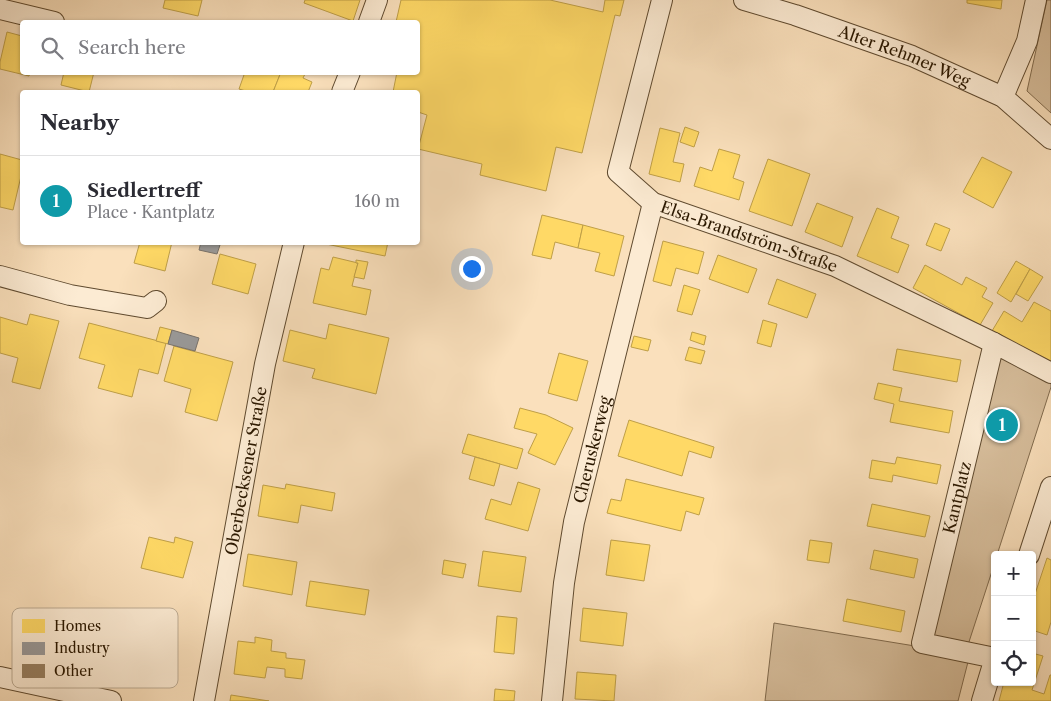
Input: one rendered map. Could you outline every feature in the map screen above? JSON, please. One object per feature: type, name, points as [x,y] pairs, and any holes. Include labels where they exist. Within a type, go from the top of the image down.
[{"type":"street","points":[[370,20],[377,0]]},
{"type":"street","name":"Elsa-Brandström-Straße","points":[[662,0],[618,172],[653,203],[835,266],[994,343]]},
{"type":"street","name":"Alter Rehmer Weg","points":[[744,0],[795,15],[912,56],[1003,97],[1051,139]]},
{"type":"street","points":[[1003,97],[1027,41],[1036,0]]},
{"type":"street","points":[[0,9],[46,20]]},
{"type":"street","points":[[343,90],[349,75]]},
{"type":"street","name":"Cheruskerweg","points":[[552,701],[564,583],[574,522],[653,203]]},
{"type":"street","name":"Oberbecksener Straße","points":[[204,701],[265,364],[293,245]]},
{"type":"street","points":[[0,276],[70,295],[147,308],[156,301]]},
{"type":"street","points":[[994,343],[1051,373]]},
{"type":"street","name":"Kantplatz","points":[[991,657],[922,643],[994,343]]},
{"type":"street","points":[[1030,551],[1051,487]]},
{"type":"street","points":[[982,701],[991,671]]},
{"type":"street","points":[[51,688],[111,701]]},
{"type":"shaded area","points":[[1047,0],[1051,0],[1051,113],[1027,91]]},
{"type":"shaded area","points":[[994,344],[1051,374],[1051,387],[998,551],[991,551],[991,574],[966,651],[922,642]]},
{"type":"shaded area","points":[[774,623],[921,647],[969,658],[958,701],[765,701]]},
{"type":"building: Homes","points":[[165,0],[202,0],[198,16],[163,8]]},
{"type":"building: Homes","points":[[305,0],[360,0],[353,20],[304,3]]},
{"type":"building: Homes","points":[[401,0],[550,0],[603,12],[605,0],[624,0],[620,16],[615,15],[582,153],[556,147],[546,191],[480,175],[482,164],[420,149],[420,141],[427,115],[420,113],[420,90],[393,90],[396,75],[420,75],[420,20],[396,20]]},
{"type":"building: Homes","points":[[967,0],[1002,0],[1001,9],[967,3]]},
{"type":"building: Homes","points":[[7,32],[20,35],[20,74],[0,69]]},
{"type":"building: Homes","points":[[63,75],[93,75],[90,90],[61,85]]},
{"type":"building: Homes","points":[[244,75],[280,75],[274,90],[239,89]]},
{"type":"building: Homes","points":[[280,75],[304,75],[303,78],[312,82],[309,90],[274,90]]},
{"type":"building: Homes","points":[[685,127],[699,132],[694,147],[680,142]]},
{"type":"building: Homes","points":[[660,128],[680,133],[673,162],[684,164],[680,182],[649,174]]},
{"type":"building: Homes","points":[[719,149],[740,155],[733,178],[744,182],[739,200],[694,186],[700,167],[712,171]]},
{"type":"building: Homes","points":[[0,154],[20,159],[20,180],[13,210],[0,207]]},
{"type":"building: Homes","points":[[982,157],[1012,172],[993,208],[963,192]]},
{"type":"building: Homes","points":[[768,159],[810,174],[792,226],[749,211]]},
{"type":"building: Homes","points":[[817,203],[853,217],[842,247],[805,232]]},
{"type":"building: Homes","points":[[877,208],[899,217],[891,238],[909,245],[898,273],[857,256]]},
{"type":"building: Homes","points":[[542,215],[583,225],[578,248],[555,242],[551,259],[532,255]]},
{"type":"building: Homes","points":[[935,223],[950,229],[941,251],[926,245]]},
{"type":"building: Homes","points":[[583,225],[624,236],[614,276],[595,271],[600,253],[578,248]]},
{"type":"building: Homes","points":[[663,241],[704,252],[698,274],[676,268],[671,286],[653,281]]},
{"type":"building: Homes","points":[[139,245],[171,245],[165,271],[134,263]]},
{"type":"building: Homes","points":[[331,245],[387,245],[385,256]]},
{"type":"building: Homes","points":[[220,254],[256,264],[248,294],[212,284]]},
{"type":"building: Homes","points":[[718,255],[757,269],[748,293],[709,279]]},
{"type":"building: Homes","points":[[333,257],[358,263],[352,286],[371,290],[366,315],[313,303],[321,268],[329,270]]},
{"type":"building: Homes","points":[[356,260],[368,262],[364,279],[354,277],[358,263],[356,263]]},
{"type":"building: Homes","points":[[1016,261],[1030,269],[1011,302],[997,293]]},
{"type":"building: Homes","points":[[925,265],[962,285],[966,277],[987,288],[982,297],[993,303],[980,325],[913,288]]},
{"type":"building: Homes","points":[[1030,269],[1043,277],[1028,301],[1016,294]]},
{"type":"building: Homes","points":[[777,279],[816,294],[807,318],[768,304]]},
{"type":"building: Homes","points":[[684,285],[700,290],[692,315],[677,311]]},
{"type":"building: Homes","points":[[1034,302],[1051,311],[1051,365],[992,331],[1004,311],[1022,322]]},
{"type":"building: Homes","points":[[30,314],[59,321],[40,389],[12,382],[18,358],[0,353],[0,317],[27,325]]},
{"type":"building: Homes","points":[[763,320],[777,324],[771,347],[757,343]]},
{"type":"building: Homes","points":[[89,323],[166,343],[158,374],[139,369],[132,397],[98,388],[105,365],[79,358]]},
{"type":"building: Homes","points":[[329,324],[389,338],[376,394],[312,378],[315,369],[283,361],[290,330],[326,339]]},
{"type":"building: Homes","points":[[160,327],[172,330],[168,344],[156,341]]},
{"type":"building: Homes","points":[[692,332],[706,336],[704,345],[690,340]]},
{"type":"building: Homes","points":[[634,336],[651,340],[648,351],[631,347]]},
{"type":"building: Homes","points":[[174,346],[233,362],[217,421],[185,412],[191,389],[164,381]]},
{"type":"building: Homes","points":[[689,347],[705,351],[701,364],[685,360]]},
{"type":"building: Homes","points":[[897,349],[961,360],[957,382],[893,370]]},
{"type":"building: Homes","points":[[559,353],[588,361],[577,401],[548,393]]},
{"type":"building: Homes","points":[[878,383],[902,388],[899,401],[953,411],[949,433],[890,422],[894,404],[874,399]]},
{"type":"building: Homes","points":[[520,408],[546,415],[573,428],[555,465],[528,453],[537,434],[514,428]]},
{"type":"building: Homes","points":[[629,420],[714,447],[711,458],[689,451],[682,476],[618,456]]},
{"type":"building: Homes","points":[[468,434],[523,449],[517,469],[462,453]]},
{"type":"building: Homes","points":[[475,457],[500,464],[494,486],[469,479]]},
{"type":"building: Homes","points":[[897,457],[941,465],[937,484],[893,475],[892,482],[869,478],[872,460],[895,464]]},
{"type":"building: Homes","points":[[626,479],[704,498],[699,515],[686,511],[681,531],[607,513],[611,499],[621,501]]},
{"type":"building: Homes","points":[[518,482],[540,489],[528,531],[485,519],[491,499],[511,505]]},
{"type":"building: Homes","points":[[286,484],[335,493],[332,511],[301,505],[298,523],[258,516],[263,485],[285,489]]},
{"type":"building: Homes","points":[[872,504],[930,516],[925,537],[867,526]]},
{"type":"building: Homes","points":[[149,537],[174,543],[175,537],[193,542],[183,578],[141,568]]},
{"type":"building: Homes","points":[[611,540],[650,545],[644,581],[606,575]]},
{"type":"building: Homes","points":[[810,540],[832,543],[829,563],[807,560]]},
{"type":"building: Homes","points":[[874,550],[918,559],[914,578],[870,569]]},
{"type":"building: Homes","points":[[483,551],[526,557],[521,592],[478,586]]},
{"type":"building: Homes","points":[[248,554],[297,562],[292,595],[243,586]]},
{"type":"building: Homes","points":[[1047,558],[1051,560],[1051,622],[1047,635],[1036,631],[1036,591]]},
{"type":"building: Homes","points":[[444,560],[466,564],[463,578],[442,574]]},
{"type":"building: Homes","points":[[310,581],[369,590],[365,615],[306,606]]},
{"type":"building: Homes","points":[[847,599],[905,611],[901,632],[843,621]]},
{"type":"building: Homes","points":[[583,608],[627,613],[623,646],[580,641]]},
{"type":"building: Homes","points":[[497,616],[517,618],[514,654],[494,652]]},
{"type":"building: Homes","points":[[255,637],[272,640],[271,651],[286,653],[286,658],[305,660],[302,679],[285,677],[285,669],[267,667],[265,678],[234,674],[238,641],[255,643]]},
{"type":"building: Homes","points":[[1036,654],[1043,656],[1036,678]]},
{"type":"building: Homes","points":[[577,672],[616,675],[614,701],[575,699]]},
{"type":"building: Homes","points":[[1051,675],[1051,701],[999,701],[1003,686],[1033,686],[1032,690],[1044,694]]},
{"type":"building: Homes","points":[[495,689],[515,691],[514,701],[494,701]]},
{"type":"building: Homes","points":[[231,695],[269,701],[230,701]]},
{"type":"building: Industry","points":[[200,245],[220,245],[217,254],[199,250]]},
{"type":"building: Industry","points":[[172,330],[199,338],[195,351],[168,344]]},
{"type":"building: Other","points":[[998,414],[1006,414],[1013,421],[1013,429],[1006,436],[998,436],[991,429],[991,421]]},
{"type":"place","name":"Siedlertreff","points":[[1002,425]]}]
